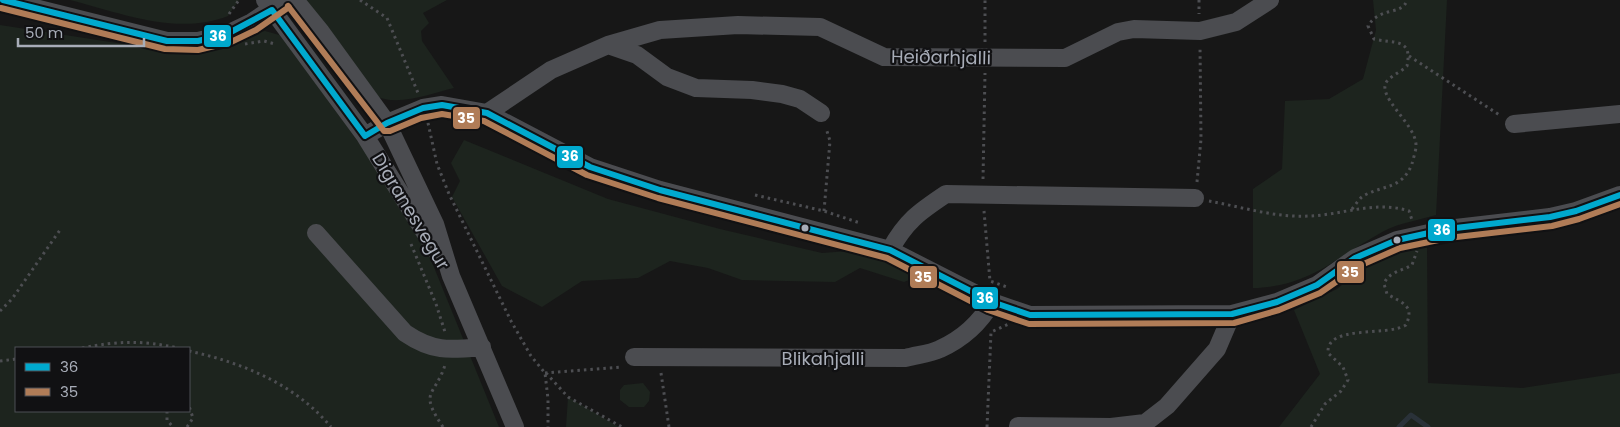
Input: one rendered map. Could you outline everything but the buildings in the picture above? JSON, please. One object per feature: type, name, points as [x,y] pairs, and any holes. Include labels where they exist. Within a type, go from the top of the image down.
[{"type":"street","points":[[3,0],[167,41],[198,41],[228,24],[274,3]]},
{"type":"street","name":"Digranesvegur","points":[[294,0],[387,123],[435,224],[451,276],[516,427]]},
{"type":"street","name":"Heiðarhjalli","points":[[487,113],[551,70],[608,46],[660,30],[738,25],[820,27],[884,56],[1064,58],[1118,32],[1134,29],[1200,31],[1236,22],[1270,0]]},
{"type":"street","name":"Digranesvegur","points":[[274,3],[365,136],[451,276]]},
{"type":"street","points":[[608,46],[637,55],[667,77],[696,88],[752,90],[782,94],[800,99],[821,113]]},
{"type":"street","points":[[365,136],[422,98],[442,105],[487,113],[590,167],[660,190],[890,250],[992,302],[1030,314],[1232,314],[1277,302],[1317,285],[1355,258],[1386,243],[1447,229],[1550,218],[1576,212],[1619,197]]},
{"type":"street","points":[[1514,124],[1620,114]]},
{"type":"street","points":[[890,250],[902,229],[920,211],[946,194],[1195,198]]},
{"type":"street","points":[[316,233],[405,333],[420,343],[447,350],[482,347]]},
{"type":"street","name":"Blikahjalli","points":[[627,362],[906,358],[939,350],[972,329],[983,317],[992,302]]},
{"type":"street","points":[[1018,426],[1112,427],[1145,423],[1167,406],[1216,349],[1232,314]]},
{"type":"path","points":[[239,0],[228,16],[228,24],[239,42],[244,44],[270,42],[282,47]]},
{"type":"path","points":[[360,0],[387,18],[422,98],[437,164],[449,194],[511,321],[531,356],[568,397],[622,427]]},
{"type":"path","points":[[983,168],[986,0]]},
{"type":"path","points":[[1406,0],[1400,9],[1378,14],[1368,26],[1374,39],[1402,43],[1409,56],[1514,124]]},
{"type":"path","points":[[1200,31],[1201,139],[1195,198],[1286,215],[1309,216],[1352,208],[1397,207],[1409,212],[1412,220]]},
{"type":"path","points":[[1352,208],[1365,195],[1394,185],[1411,166],[1416,145],[1413,132],[1406,119],[1386,96],[1384,88],[1388,80],[1407,66],[1409,56]]},
{"type":"path","points":[[821,113],[830,140],[824,211]]},
{"type":"path","points":[[749,194],[824,211],[865,225]]},
{"type":"path","points":[[983,202],[990,281]]},
{"type":"path","points":[[1405,224],[1412,220],[1421,220]]},
{"type":"path","points":[[0,311],[12,299],[60,230]]},
{"type":"path","points":[[409,241],[445,330],[447,350],[443,372],[430,394],[434,414],[443,427]]},
{"type":"path","points":[[1311,427],[1325,404],[1341,391],[1348,380],[1343,367],[1332,359],[1328,353],[1331,340],[1346,334],[1390,331],[1406,324],[1410,317],[1409,309],[1405,304],[1387,294],[1384,284],[1386,278],[1412,265],[1416,256],[1417,246]]},
{"type":"path","points":[[981,278],[1015,290]]},
{"type":"path","points":[[987,427],[991,340]]},
{"type":"path","points":[[87,347],[118,341],[161,346]]},
{"type":"path","points":[[190,351],[217,357],[266,376],[286,387],[332,427]]},
{"type":"path","points":[[0,360],[15,359]]},
{"type":"path","points":[[545,373],[610,368],[627,362]]},
{"type":"path","points":[[610,368],[627,362]]},
{"type":"path","points":[[656,366],[661,370],[669,427]]},
{"type":"path","points":[[545,373],[548,399],[548,427]]},
{"type":"path","points":[[187,427],[193,418],[190,409]]},
{"type":"path","points":[[167,412],[167,420],[173,427]]},
{"type":"shaded area","points":[[70,0],[239,0],[228,16],[209,22],[189,24],[169,23],[129,16]]},
{"type":"shaded area","points":[[301,0],[447,0],[423,13],[429,23],[421,31],[422,41],[454,88],[403,100],[383,99],[374,95]]},
{"type":"shaded area","points":[[1373,0],[1447,0],[1436,215],[1390,228],[1307,276],[1273,286],[1253,288],[1253,189],[1282,169],[1285,101],[1329,99],[1363,79],[1376,30]]},
{"type":"shaded area","points":[[0,25],[182,53],[214,49],[251,33],[265,31],[283,36],[291,44],[329,102],[375,165],[429,255],[499,427],[0,427]]},
{"type":"shaded area","points":[[464,140],[608,199],[720,229],[822,253],[862,250],[912,271],[914,278],[904,282],[860,268],[835,282],[742,280],[708,268],[670,261],[638,278],[582,281],[542,307],[502,286],[452,197],[460,181],[451,163]]},
{"type":"shaded area","points":[[1427,244],[1428,383],[1523,388],[1620,373],[1620,427],[1279,427],[1320,374],[1294,310],[1337,289],[1362,269],[1397,251]]},
{"type":"shaded area","points":[[643,383],[650,392],[649,401],[644,407],[629,407],[620,400],[620,390],[624,385]]},
{"type":"shaded area","points":[[568,397],[619,427],[566,427]]},
{"type":"waterway","points":[[1399,427],[1411,415],[1428,427]]},
{"type":"transit line","name":"36","points":[[3,0],[167,41],[198,41],[227,34],[272,10],[365,136],[387,123],[423,108],[442,105],[487,113],[590,167],[660,190],[890,250],[992,302],[1030,315],[1232,314],[1277,302],[1317,285],[1355,258],[1397,240],[1447,229],[1550,217],[1576,211],[1620,195]]},
{"type":"transit line","name":"35","points":[[288,6],[384,131],[390,131],[421,118],[442,114],[484,121],[587,175],[658,198],[887,258],[988,310],[1029,324],[1234,323],[1279,310],[1320,293],[1359,266],[1400,248],[1448,238],[1552,226],[1579,219],[1620,204]]},
{"type":"transit line","name":"35","points":[[1,8],[165,49],[198,50],[231,42],[256,30],[289,7]]}]
